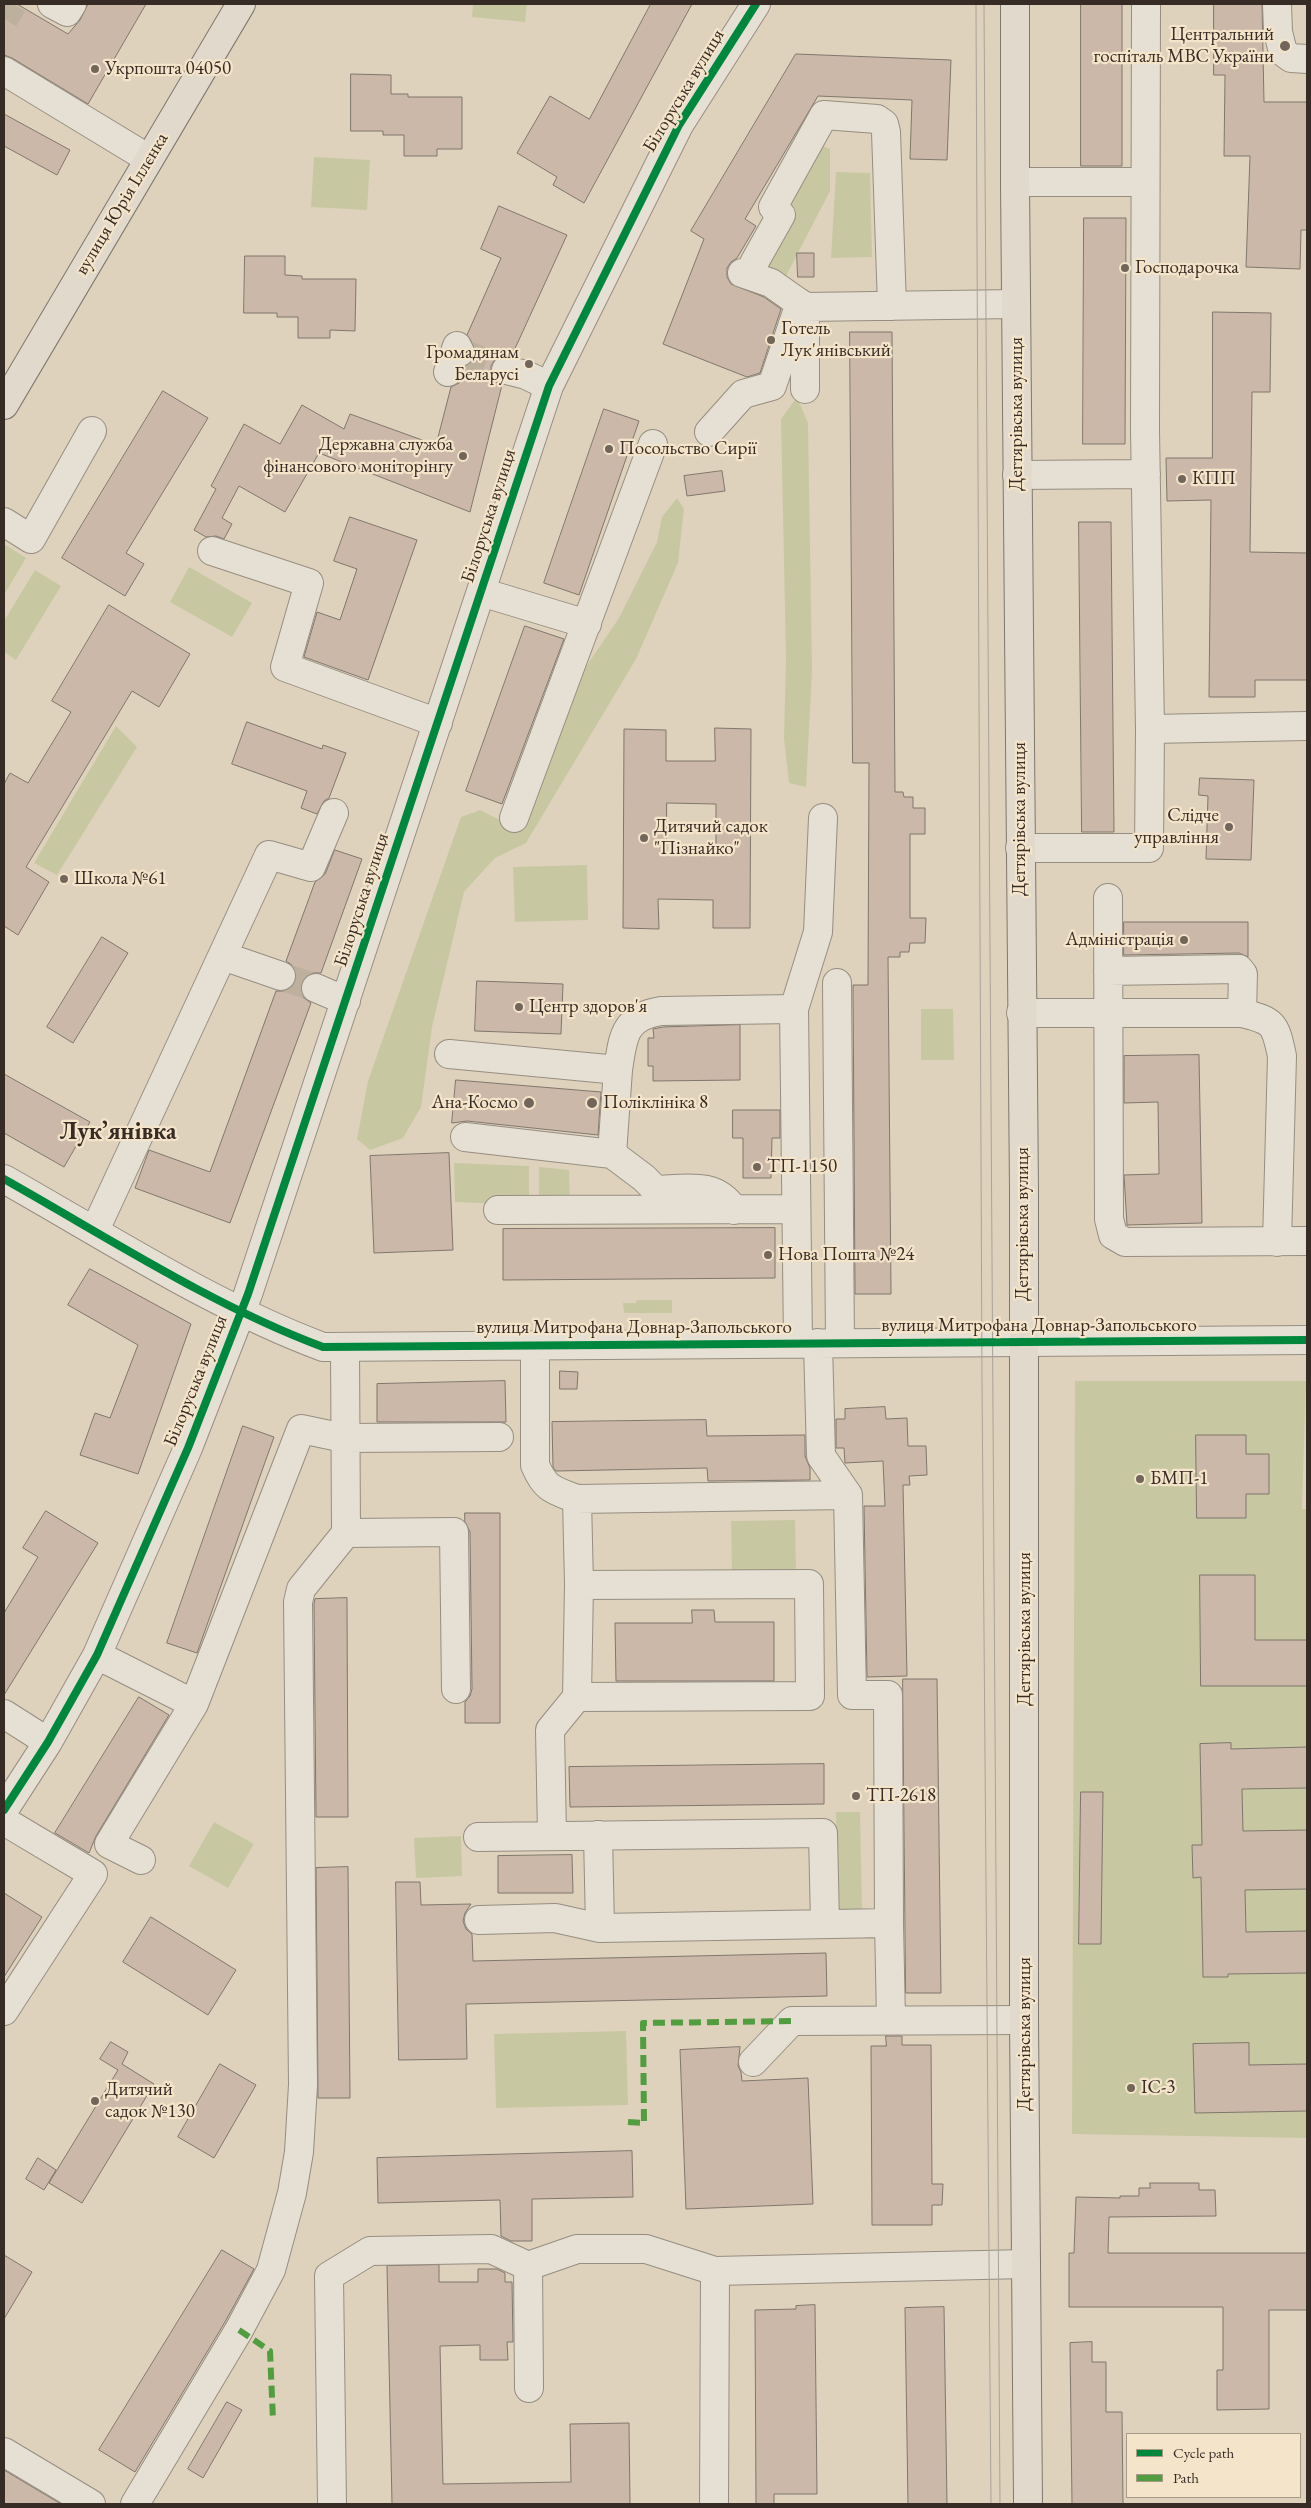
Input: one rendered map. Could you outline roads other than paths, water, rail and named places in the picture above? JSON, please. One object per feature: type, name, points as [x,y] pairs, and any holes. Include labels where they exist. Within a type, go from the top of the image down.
[{"type":"main road","name":"вулиця Юрія Іллєнка","points":[[4,405],[241,4]]},
{"type":"main road","name":"Дегтярівська вулиця","points":[[1015,4],[1024,1341],[1024,2020],[1028,2504]]},
{"type":"street","points":[[52,4],[67,12],[72,4]]},
{"type":"street","name":"Білоруська вулиця","points":[[4,1810],[48,1742],[97,1655],[188,1448],[242,1310],[549,386],[678,125],[756,4]]},
{"type":"street","points":[[1020,848],[1149,848],[1150,729],[1146,474],[1146,4]]},
{"type":"street","points":[[1277,4],[1278,32],[1283,52],[1291,58],[1307,59]]},
{"type":"street","points":[[4,71],[149,158]]},
{"type":"street","points":[[892,306],[886,132],[884,124],[877,119],[824,114],[774,207],[781,215],[748,268],[803,305],[892,306],[1016,304]]},
{"type":"street","points":[[1015,182],[1145,182]]},
{"type":"street","points":[[803,305],[805,389]]},
{"type":"street","points":[[709,432],[743,394],[772,386],[803,305]]},
{"type":"street","points":[[506,370],[526,375],[549,386]]},
{"type":"street","points":[[4,522],[31,539],[92,430]]},
{"type":"street","points":[[514,818],[654,444]]},
{"type":"street","points":[[1018,475],[1146,474]]},
{"type":"street","points":[[212,551],[309,583],[285,667],[438,723]]},
{"type":"street","points":[[481,592],[587,624]]},
{"type":"street","points":[[1150,729],[1307,726]]},
{"type":"street","points":[[95,1230],[269,855],[311,867],[334,813]]},
{"type":"street","points":[[819,1343],[795,1209],[794,1009],[818,932],[823,818]]},
{"type":"street","points":[[1108,898],[1109,1220],[1113,1235],[1125,1242],[1307,1241]]},
{"type":"street","points":[[223,956],[281,976]]},
{"type":"street","points":[[1108,971],[1239,969],[1243,974],[1242,1013]]},
{"type":"street","points":[[838,983],[819,1343],[822,1456],[848,1495],[852,1695]]},
{"type":"street","points":[[316,988],[346,1001]]},
{"type":"street","points":[[612,1154],[618,1070],[624,1034],[642,1014],[661,1011],[794,1009]]},
{"type":"street","points":[[1022,1013],[1242,1013],[1266,1019],[1278,1034],[1282,1056],[1277,1242]]},
{"type":"street","points":[[449,1054],[618,1070]]},
{"type":"street","points":[[465,1138],[612,1154],[644,1178],[656,1190],[708,1188],[727,1198],[734,1210]]},
{"type":"street","name":"вулиця Митрофана Довнар-Запольського","points":[[4,1179],[218,1300],[288,1334],[323,1347],[1307,1340]]},
{"type":"street","points":[[498,1210],[795,1209]]},
{"type":"street","points":[[535,1345],[534,1465],[540,1478],[549,1489],[577,1498],[848,1495]]},
{"type":"street","points":[[135,2504],[239,2330],[271,2270],[292,2193],[299,2152],[302,2085],[298,1602],[301,1589],[346,1533],[345,1347]]},
{"type":"street","points":[[141,1860],[110,1844],[194,1704],[301,1429],[344,1438],[499,1437]]},
{"type":"street","points":[[552,1835],[550,1730],[577,1697],[579,1585],[577,1498]]},
{"type":"street","points":[[346,1533],[454,1532],[456,1689]]},
{"type":"street","points":[[579,1585],[810,1584],[810,1696]]},
{"type":"street","points":[[97,1655],[194,1704]]},
{"type":"street","points":[[577,1697],[888,1695],[889,1923],[892,2020]]},
{"type":"street","points":[[4,1714],[48,1742]]},
{"type":"street","points":[[4,1821],[93,1874],[4,2011]]},
{"type":"street","points":[[478,1837],[598,1834],[823,1833],[825,1924]]},
{"type":"street","points":[[598,1834],[600,1928]]},
{"type":"street","points":[[479,1920],[555,1918],[600,1928],[889,1923]]},
{"type":"street","points":[[753,2062],[792,2021],[1024,2020]]},
{"type":"street","points":[[332,2504],[329,2276],[370,2251],[491,2249],[528,2266],[577,2249],[646,2248],[715,2270],[1026,2264]]},
{"type":"street","points":[[528,2266],[529,2388]]},
{"type":"street","points":[[714,2504],[715,2270]]},
{"type":"street","points":[[4,2452],[91,2504]]},
{"type":"tunnel","points":[[4,19],[13,4]]},
{"type":"tunnel","points":[[460,352],[506,370]]},
{"type":"tunnel","points":[[281,976],[316,988]]},
{"type":"tram line","points":[[976,4],[982,1383],[991,2504]]},
{"type":"tram line","points":[[984,4],[1000,2504]]},
{"type":"place","name":"Центральний госпіталь МВС України","points":[[1285,46]]},
{"type":"place","name":"Укрпошта 04050","points":[[95,69]]},
{"type":"place","name":"Господарочка","points":[[1125,268]]},
{"type":"place","name":"Готель Лук'янівський","points":[[771,340]]},
{"type":"place","name":"Громадянам Беларусі","points":[[529,364]]},
{"type":"place","name":"Посольство Сирії","points":[[609,449]]},
{"type":"place","name":"Державна служба фінансового моніторінгу","points":[[463,456]]},
{"type":"place","name":"КПП","points":[[1182,479]]},
{"type":"place","name":"Слідче управління","points":[[1229,827]]},
{"type":"place","name":"Дитячий садок \"Пізнайко\"","points":[[644,838]]},
{"type":"place","name":"Школа №61","points":[[64,879]]},
{"type":"place","name":"Адміністрація","points":[[1184,940]]},
{"type":"place","name":"Центр здоров'я","points":[[519,1007]]},
{"type":"place","name":"Ана-Космо","points":[[529,1103]]},
{"type":"place","name":"Поліклініка 8","points":[[592,1103]]},
{"type":"place","name":"ТП-1150","points":[[757,1167]]},
{"type":"place","name":"Нова Пошта №24","points":[[768,1255]]},
{"type":"place","name":"БМП-1","points":[[1140,1479]]},
{"type":"place","name":"ТП-2618","points":[[856,1796]]},
{"type":"place","name":"ІС-3","points":[[1131,2088]]},
{"type":"place","name":"Дитячий садок №130","points":[[95,2101]]},
{"type":"district","name":"Лукʼянівка","points":[[118,1132]]}]
